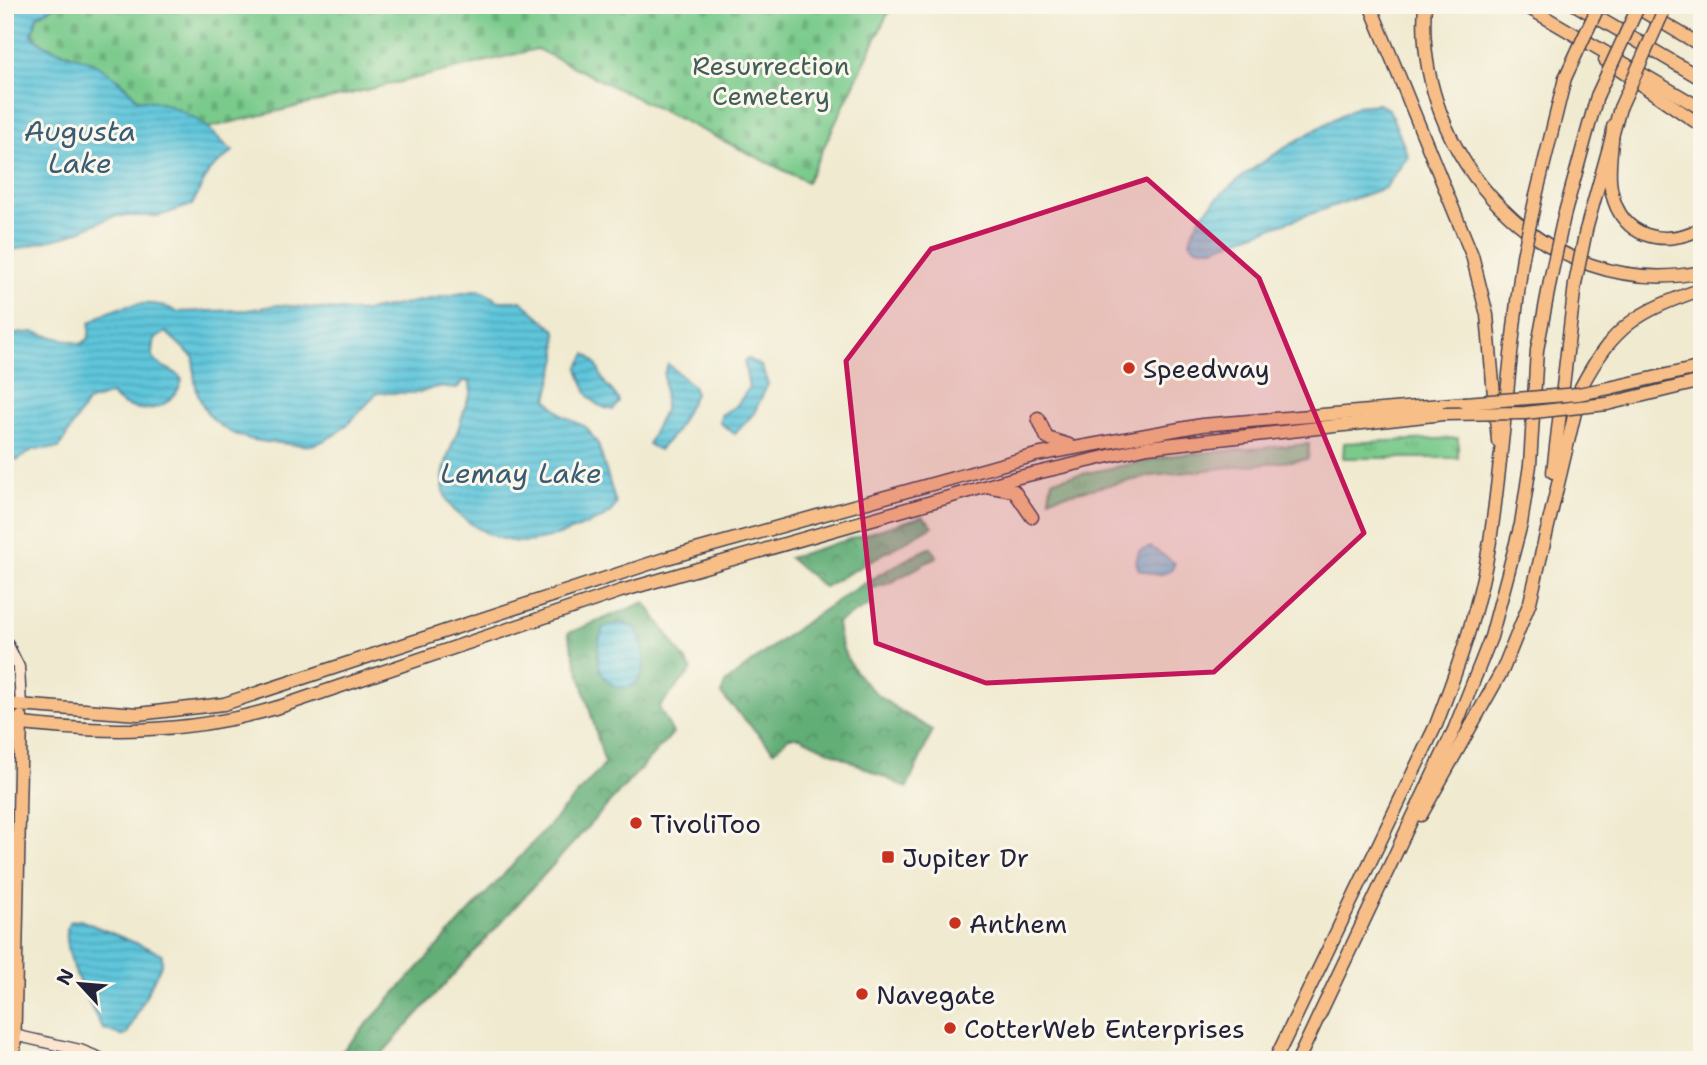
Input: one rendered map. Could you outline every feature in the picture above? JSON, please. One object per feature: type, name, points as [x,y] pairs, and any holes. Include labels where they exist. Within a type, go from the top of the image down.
[{"type":"highway","points":[[1370,5],[1472,255],[1487,315],[1494,426],[1500,451]]},
{"type":"highway","points":[[1425,5],[1427,63],[1435,100],[1450,139],[1469,170],[1515,222],[1544,243],[1597,266],[1665,275],[1702,272]]},
{"type":"highway","points":[[1524,5],[1702,109]]},
{"type":"highway","points":[[1576,5],[1702,79]]},
{"type":"highway","points":[[1275,1060],[1436,725],[1458,669],[1476,607],[1489,543],[1523,256],[1565,78],[1600,5]]},
{"type":"highway","points":[[1633,5],[1702,46]]},
{"type":"highway","points":[[1300,1060],[1458,719],[1491,637],[1505,593],[1521,524],[1530,466],[1537,350],[1564,216],[1597,96],[1639,5]]},
{"type":"highway","points":[[1548,528],[1575,284],[1586,230],[1613,127],[1666,7]]},
{"type":"highway","points":[[1668,26],[1702,38]]},
{"type":"highway","points":[[1566,30],[1638,84],[1702,126]]},
{"type":"highway","points":[[1613,127],[1611,191],[1619,216],[1636,233],[1652,238],[1686,236],[1702,228]]},
{"type":"highway","points":[[1363,921],[1503,669],[1530,602],[1580,387],[1595,360],[1625,326],[1650,307],[1702,289]]},
{"type":"highway","points":[[5,704],[148,714],[240,700],[531,601],[701,547],[840,507],[1077,446],[1202,425],[1578,394],[1702,366]]},
{"type":"highway","points":[[5,722],[141,732],[188,728],[244,718],[621,591],[984,487],[1148,447],[1443,414],[1525,413],[1607,404],[1702,381]]},
{"type":"highway","points":[[1038,418],[1048,438],[1056,443],[1077,446]]},
{"type":"highway","points":[[984,487],[1014,491],[1032,517]]},
{"type":"highway","points":[[14,1060],[10,1034],[22,706]]},
{"type":"main road","points":[[5,639],[19,667],[22,706]]},
{"type":"main road","points":[[10,1034],[80,1050],[105,1060]]},
{"type":"highlighted area","points":[[1147,179],[1259,278],[1364,533],[1214,672],[986,683],[876,643],[846,361],[931,249]]},
{"type":"green space","name":"Resurrection Cemetery","points":[[57,5],[892,5],[807,182],[537,49],[208,128],[168,106],[137,99],[120,80],[65,52],[48,49],[32,36],[37,16]]},
{"type":"green space","points":[[1458,438],[1458,458],[1343,458],[1344,443]]},
{"type":"green space","points":[[1309,444],[1308,459],[1152,476],[1049,498],[1052,480],[1175,455]]},
{"type":"green space","points":[[923,516],[933,526],[824,587],[789,558]]},
{"type":"green space","points":[[931,547],[937,557],[890,583],[870,589],[871,604],[837,623],[841,643],[858,675],[900,711],[933,730],[907,788],[800,737],[789,737],[774,751],[721,694],[725,683],[824,609],[876,576]]},
{"type":"green space","points":[[645,602],[692,670],[659,707],[673,733],[376,1060],[334,1060],[605,764],[568,633]]},
{"type":"water","name":"Augusta Lake","points":[[23,5],[57,5],[37,16],[32,35],[39,41],[101,68],[137,99],[175,108],[194,118],[233,151],[209,171],[192,205],[159,216],[114,216],[67,236],[5,252],[5,18]]},
{"type":"water","points":[[1378,104],[1389,109],[1408,156],[1385,188],[1213,248],[1196,248],[1190,242],[1197,222],[1213,202],[1234,183],[1287,147],[1357,106]]},
{"type":"water","name":"Lemay Lake","points":[[479,290],[499,301],[521,301],[556,331],[557,358],[547,399],[563,416],[586,427],[598,444],[616,504],[602,518],[574,530],[528,542],[498,538],[455,511],[445,495],[443,476],[471,393],[470,382],[463,381],[457,388],[436,387],[419,393],[377,393],[339,431],[311,445],[259,441],[242,437],[215,421],[198,395],[194,358],[166,332],[154,340],[152,350],[156,362],[182,380],[170,400],[151,409],[130,407],[111,394],[87,402],[59,448],[34,449],[18,460],[5,457],[5,335],[33,332],[82,344],[89,337],[90,323],[109,312],[132,305],[156,305],[177,312],[247,310],[279,305],[361,312]]},
{"type":"water","points":[[586,354],[594,361],[605,383],[618,399],[619,402],[613,410],[598,405],[586,390],[578,368]]},
{"type":"water","points":[[748,359],[761,366],[768,384],[754,413],[735,434],[720,423],[721,415],[737,405],[749,388],[744,361]]},
{"type":"water","points":[[668,364],[694,387],[695,394],[675,433],[659,450],[648,444],[665,408],[664,374]]},
{"type":"water","points":[[1151,547],[1175,563],[1171,571],[1158,575],[1139,570],[1136,562],[1139,551]]},
{"type":"water","points":[[622,623],[636,628],[644,655],[642,674],[634,685],[622,688],[611,684],[602,672],[598,653],[603,627]]},
{"type":"water","points":[[80,920],[162,954],[162,963],[127,1034],[122,1036],[103,1029],[71,961],[67,933],[69,922]]},
{"type":"place","name":"Speedway","points":[[1129,368]]},
{"type":"place","name":"TivoliToo","points":[[636,823]]},
{"type":"place","name":"Jupiter Dr","points":[[888,857]]},
{"type":"place","name":"Anthem","points":[[955,923]]},
{"type":"place","name":"Navegate","points":[[862,994]]},
{"type":"place","name":"CotterWeb Enterprises","points":[[950,1028]]}]
